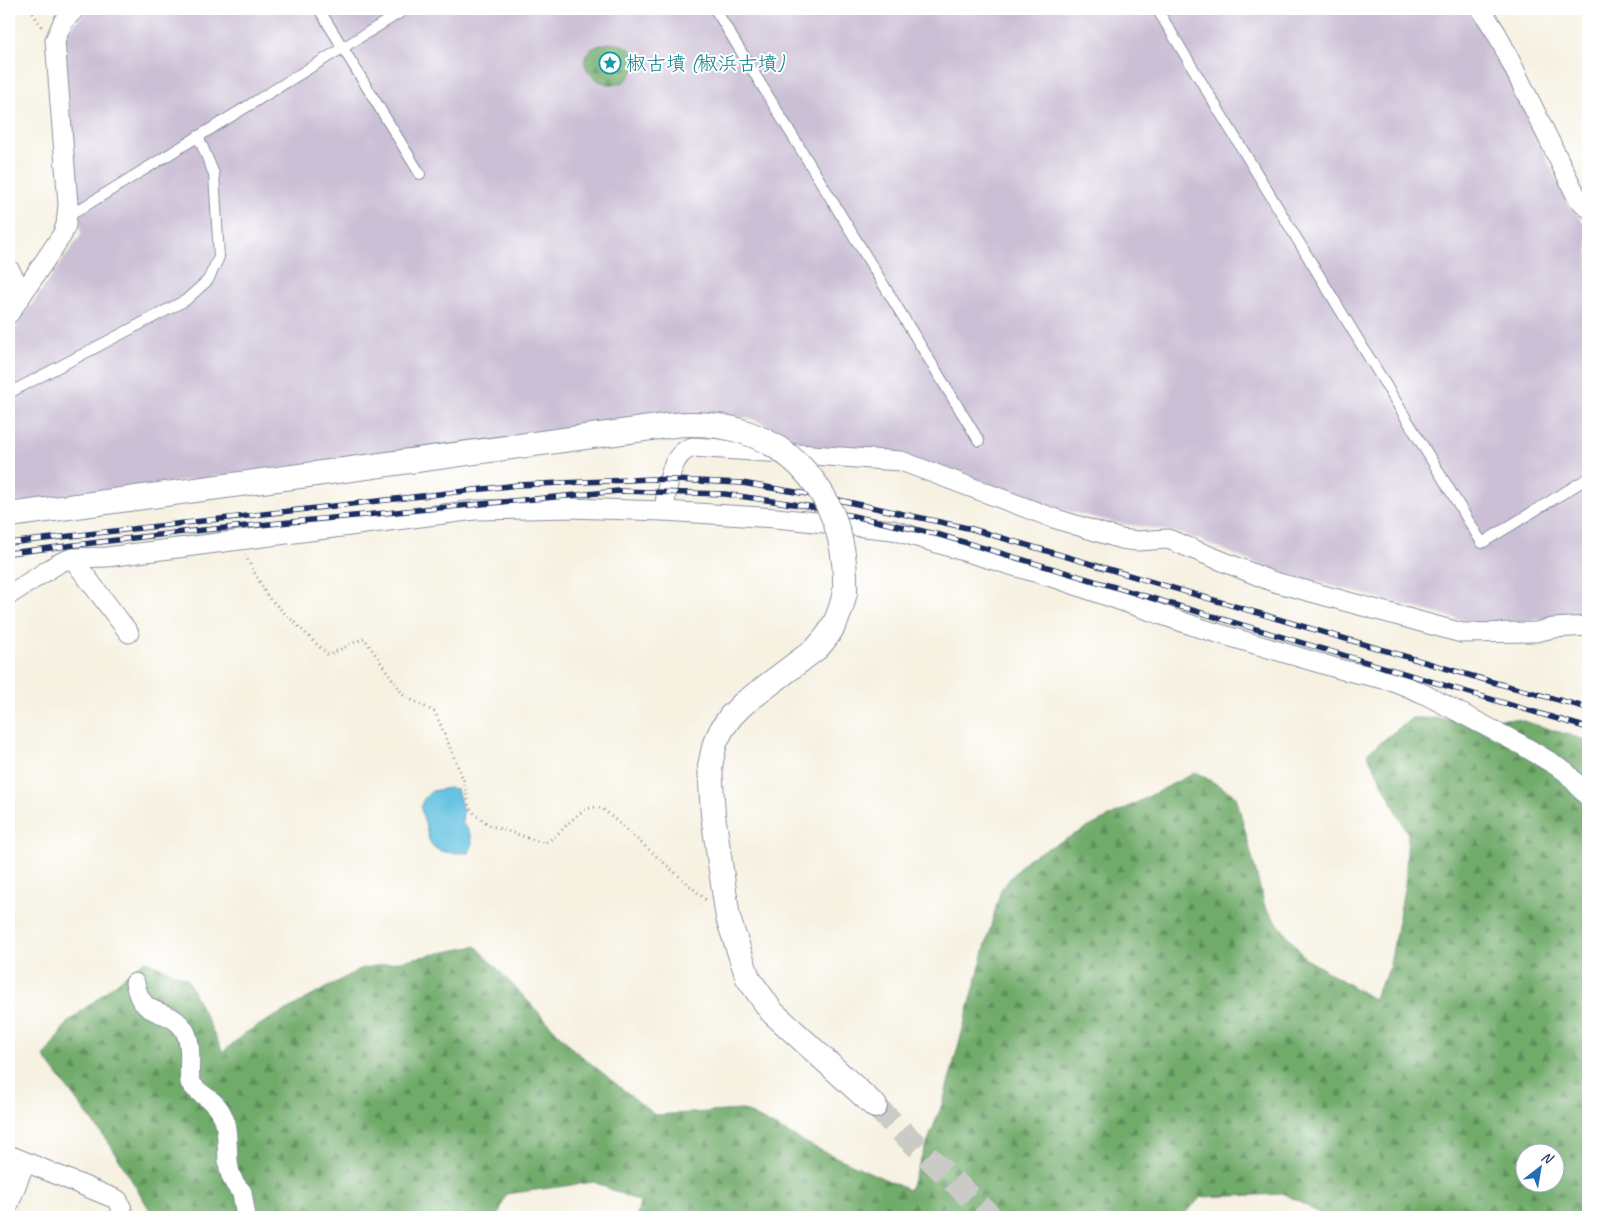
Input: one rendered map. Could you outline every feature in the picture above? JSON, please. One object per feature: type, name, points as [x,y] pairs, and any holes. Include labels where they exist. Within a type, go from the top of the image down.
[{"type":"street","points":[[9,314],[62,235],[67,217],[67,185],[54,46],[57,31],[75,9]]},
{"type":"street","points":[[1481,9],[1497,34],[1577,197],[1588,208]]},
{"type":"street","points":[[9,269],[23,293]]},
{"type":"street","points":[[9,515],[673,425],[700,423],[736,428],[768,441],[783,451],[802,469],[823,495],[831,509],[844,547],[845,592],[839,617],[827,638],[818,648],[743,704],[731,716],[715,743],[709,779],[728,918],[748,978],[772,1012],[875,1106]]},
{"type":"street","points":[[664,511],[677,458],[685,449],[693,447],[901,462],[1053,518],[1137,541],[1168,539],[1271,581],[1462,633],[1536,632],[1554,628],[1588,626]]},
{"type":"street","points":[[9,595],[58,563],[72,558],[107,557],[475,510],[569,508],[664,511],[776,518],[893,530],[1061,580],[1145,611],[1208,631],[1343,670],[1394,681],[1422,692],[1540,755],[1565,771],[1588,797]]},
{"type":"street","points":[[72,558],[129,633]]},
{"type":"street","points":[[135,983],[138,997],[144,1004],[156,1014],[170,1016],[185,1032],[191,1056],[190,1082],[213,1100],[223,1118],[228,1138],[228,1167],[232,1183],[242,1192],[246,1217]]},
{"type":"street","points":[[9,1204],[17,1158],[118,1200],[122,1209],[118,1217]]},
{"type":"lane","points":[[319,9],[420,174]]},
{"type":"lane","points":[[67,217],[406,9]]},
{"type":"lane","points":[[715,9],[979,441]]},
{"type":"lane","points":[[1157,9],[1482,543],[1588,478]]},
{"type":"lane","points":[[9,393],[186,300],[208,280],[219,257],[219,241],[214,174],[198,136]]},
{"type":"path","points":[[240,539],[248,564],[268,596],[328,655],[364,638],[404,696],[435,712],[464,781],[469,807],[482,820],[543,843],[552,840],[588,807],[595,806],[602,809],[728,918]]},
{"type":"shaded area","points":[[88,9],[1472,9],[1489,31],[1566,201],[1588,229],[1588,616],[1477,624],[1272,570],[1198,539],[1175,532],[1113,522],[811,448],[799,444],[778,430],[753,419],[721,414],[411,451],[9,504],[9,337],[81,235],[63,40],[66,33]]},
{"type":"green space","points":[[609,43],[626,47],[635,55],[637,60],[629,77],[618,84],[606,83],[594,78],[587,69],[585,59],[592,49]]},
{"type":"green space","points":[[1412,718],[1517,719],[1588,741],[1588,1217],[1326,1217],[1285,1194],[1201,1197],[1182,1217],[637,1217],[640,1202],[594,1182],[506,1194],[498,1217],[154,1217],[111,1146],[44,1057],[67,1023],[145,960],[187,979],[223,1052],[245,1033],[360,969],[476,946],[574,1050],[655,1115],[743,1110],[816,1148],[909,1190],[943,1102],[1001,889],[1027,859],[1196,772],[1236,796],[1265,907],[1305,958],[1373,999],[1389,969],[1405,884],[1408,834],[1367,753]]},
{"type":"water","points":[[449,788],[457,789],[463,811],[462,823],[468,830],[472,841],[469,853],[441,851],[433,846],[428,837],[421,811],[422,803],[432,791]]},
{"type":"tunnel","points":[[875,1106],[991,1217]]},
{"type":"railway","points":[[9,543],[518,485],[651,479],[742,483],[825,497],[972,529],[1489,681],[1588,708]]},
{"type":"railway","points":[[9,553],[183,532],[619,491],[725,494],[807,506],[940,535],[1588,728]]},
{"type":"place","name":"椒古墳 (椒浜古墳)","points":[[610,63]]}]
